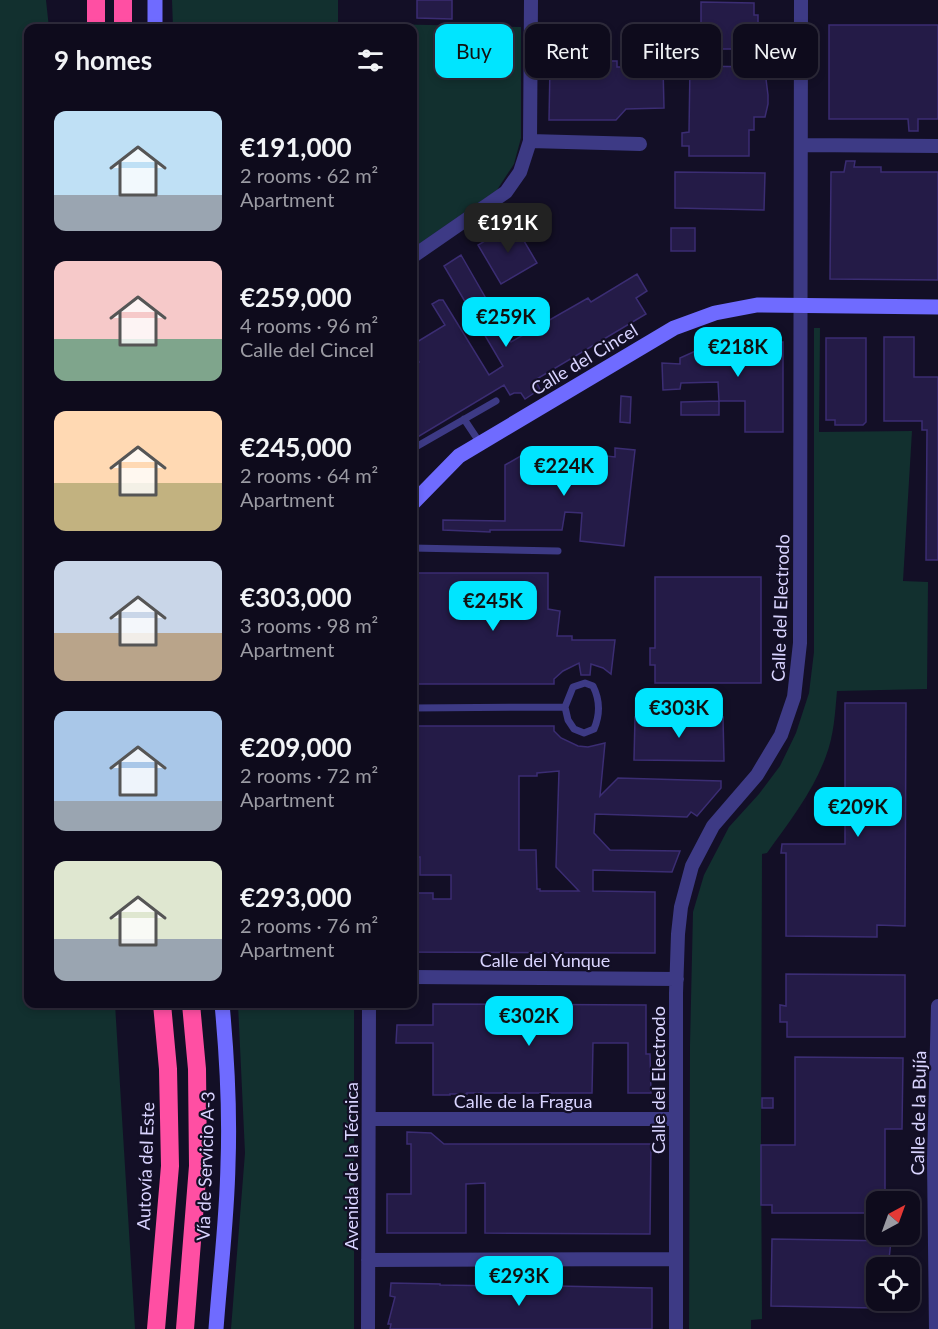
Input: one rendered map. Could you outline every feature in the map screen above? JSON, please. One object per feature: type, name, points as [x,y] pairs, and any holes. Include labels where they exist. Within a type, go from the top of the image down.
[{"type":"highway","points":[[96,0],[96,24]]},
{"type":"highway","points":[[123,0],[123,24]]},
{"type":"highway","name":"Autovía del Este","points":[[156,1329],[170,1166],[168,1069],[162,1008]]},
{"type":"highway","points":[[184,1329],[198,1166],[197,1070],[191,1008]]},
{"type":"street","points":[[155,0],[155,24]]},
{"type":"street","points":[[417,254],[506,192],[520,172],[530,141],[531,0]]},
{"type":"street","name":"Calle del Electrodo","points":[[676,1329],[677,979],[680,916],[692,866],[713,826],[757,775],[781,735],[795,697],[800,643],[801,0]]},
{"type":"street","points":[[530,141],[640,144]]},
{"type":"street","points":[[801,145],[938,146]]},
{"type":"street","name":"Calle del Cincel","points":[[417,499],[459,456],[674,328],[715,313],[757,306],[938,307]]},
{"type":"street","name":"Calle del Yunque","points":[[417,977],[677,979]]},
{"type":"street","name":"Calle de la Bujía","points":[[936,1329],[938,1006]]},
{"type":"street","name":"Vía de Servicio A-3","points":[[216,1329],[228,1165],[222,1008]]},
{"type":"street","points":[[225,1035],[228,1008]]},
{"type":"street","name":"Avenida de la Técnica","points":[[368,1329],[369,1008]]},
{"type":"street","name":"Calle de la Fragua","points":[[369,1119],[676,1119]]},
{"type":"street","points":[[368,1260],[676,1259]]},
{"type":"lane","points":[[417,446],[496,401]]},
{"type":"lane","points":[[464,419],[480,443]]},
{"type":"lane","points":[[417,548],[558,551]]},
{"type":"lane","points":[[585,683],[593,686],[598,697],[598,720],[594,729],[584,733],[574,729],[568,720],[565,708],[573,687],[585,683]]},
{"type":"lane","points":[[417,708],[565,708]]},
{"type":"green space","points":[[0,0],[46,0],[49,24],[24,24],[24,1008],[115,1008],[135,1329],[0,1329]]},
{"type":"green space","points":[[172,0],[338,0],[338,23],[384,24],[173,24]]},
{"type":"green space","points":[[417,25],[435,25],[435,78],[513,78],[513,27],[521,27],[521,138],[514,164],[497,190],[417,245]]},
{"type":"green space","points":[[814,328],[820,328],[819,432],[912,431],[903,581],[928,582],[927,689],[837,691],[831,740],[821,769],[792,818],[767,853],[762,854],[762,1319],[751,1320],[751,1329],[689,1329],[693,912],[704,875],[729,827],[759,794],[780,766],[796,733],[809,693],[814,652]]},
{"type":"green space","points":[[238,1008],[354,1008],[354,1329],[231,1329],[245,1153]]},
{"type":"building","points":[[417,0],[452,0],[452,19],[417,18]]},
{"type":"building","points":[[701,2],[754,3],[754,15],[758,15],[758,24],[733,24],[733,49],[721,49],[721,24],[701,24]]},
{"type":"building","points":[[829,25],[938,25],[938,119],[918,119],[918,131],[909,131],[908,119],[829,119]]},
{"type":"building","points":[[610,61],[617,61],[617,67],[622,67],[622,78],[663,78],[664,108],[626,109],[616,120],[549,120],[550,78],[610,78]]},
{"type":"building","points":[[721,66],[733,67],[733,78],[766,78],[768,104],[765,117],[754,117],[754,130],[749,130],[749,156],[689,156],[689,146],[682,146],[682,133],[689,132],[690,78],[721,78]]},
{"type":"building","points":[[846,161],[855,161],[854,167],[881,167],[881,172],[938,172],[938,280],[830,279],[831,172],[844,172]]},
{"type":"building","points":[[675,172],[765,173],[764,210],[675,208]]},
{"type":"building","points":[[514,224],[537,263],[501,284],[478,245]]},
{"type":"building","points":[[671,228],[695,228],[695,251],[671,251]]},
{"type":"building","points":[[461,255],[511,342],[588,298],[591,302],[637,274],[647,291],[636,298],[646,314],[535,380],[540,389],[525,399],[521,393],[510,395],[504,385],[417,437],[417,363],[419,362],[417,342],[445,325],[432,304],[443,300],[489,375],[503,366],[444,266]]},
{"type":"building","points":[[744,336],[744,343],[783,342],[783,432],[745,432],[745,401],[719,401],[718,382],[681,383],[680,389],[663,390],[662,363],[680,364],[680,358],[711,344]]},
{"type":"building","points":[[884,337],[914,337],[914,377],[938,377],[938,560],[926,560],[927,430],[922,430],[922,421],[884,421]]},
{"type":"building","points":[[826,338],[866,338],[866,422],[863,425],[835,425],[835,420],[826,420]]},
{"type":"building","points":[[621,396],[631,397],[630,423],[620,422]]},
{"type":"building","points":[[719,401],[719,415],[681,415],[681,402]]},
{"type":"building","points":[[615,448],[635,450],[624,546],[580,541],[582,513],[565,512],[562,530],[490,530],[490,532],[443,530],[443,520],[505,521],[505,465],[531,450],[558,450],[558,469],[586,473],[589,454],[615,457]]},
{"type":"building","points":[[417,573],[548,573],[548,609],[560,611],[557,636],[572,636],[572,640],[615,640],[611,674],[591,664],[590,675],[581,675],[579,663],[563,671],[554,679],[554,684],[417,684]]},
{"type":"building","points":[[655,577],[761,577],[761,683],[655,683],[655,665],[650,665],[650,648],[655,648]]},
{"type":"building","points":[[845,703],[906,703],[905,926],[877,925],[877,937],[786,936],[786,853],[781,853],[782,844],[845,844]]},
{"type":"building","points":[[635,717],[723,717],[724,761],[634,760]]},
{"type":"building","points":[[417,726],[554,726],[554,731],[561,738],[578,746],[588,747],[605,743],[600,796],[618,778],[721,781],[721,788],[697,816],[691,812],[687,817],[595,814],[594,833],[610,850],[680,851],[672,872],[593,870],[593,891],[655,892],[655,953],[417,952],[417,893],[433,893],[433,899],[451,899],[451,875],[420,875],[420,857],[417,857]],"holes":[[[559,771],[556,867],[579,891],[540,891],[537,889],[536,850],[519,850],[519,776],[537,776],[537,773]]]},
{"type":"building","points":[[786,974],[905,975],[905,1037],[787,1037],[787,1022],[780,1022],[780,1005],[786,1006]]},
{"type":"building","points":[[433,1004],[646,1005],[646,1054],[650,1054],[651,1093],[628,1093],[628,1043],[593,1043],[592,1093],[433,1095],[433,1043],[396,1043],[397,1025],[433,1025]]},
{"type":"building","points":[[795,1057],[903,1058],[902,1129],[885,1129],[885,1191],[866,1191],[866,1213],[772,1213],[772,1205],[761,1205],[761,1145],[795,1145]]},
{"type":"building","points":[[762,1098],[773,1098],[773,1108],[762,1108]]},
{"type":"building","points":[[407,1132],[431,1133],[444,1144],[651,1144],[650,1234],[485,1233],[485,1183],[466,1184],[466,1233],[387,1233],[387,1194],[411,1194],[411,1144],[407,1144]]},
{"type":"building","points":[[772,1239],[866,1241],[866,1245],[891,1245],[889,1257],[866,1257],[866,1308],[771,1306]]},
{"type":"building","points":[[391,1283],[652,1288],[652,1329],[390,1329],[391,1324],[388,1324],[395,1297],[390,1296]]}]
